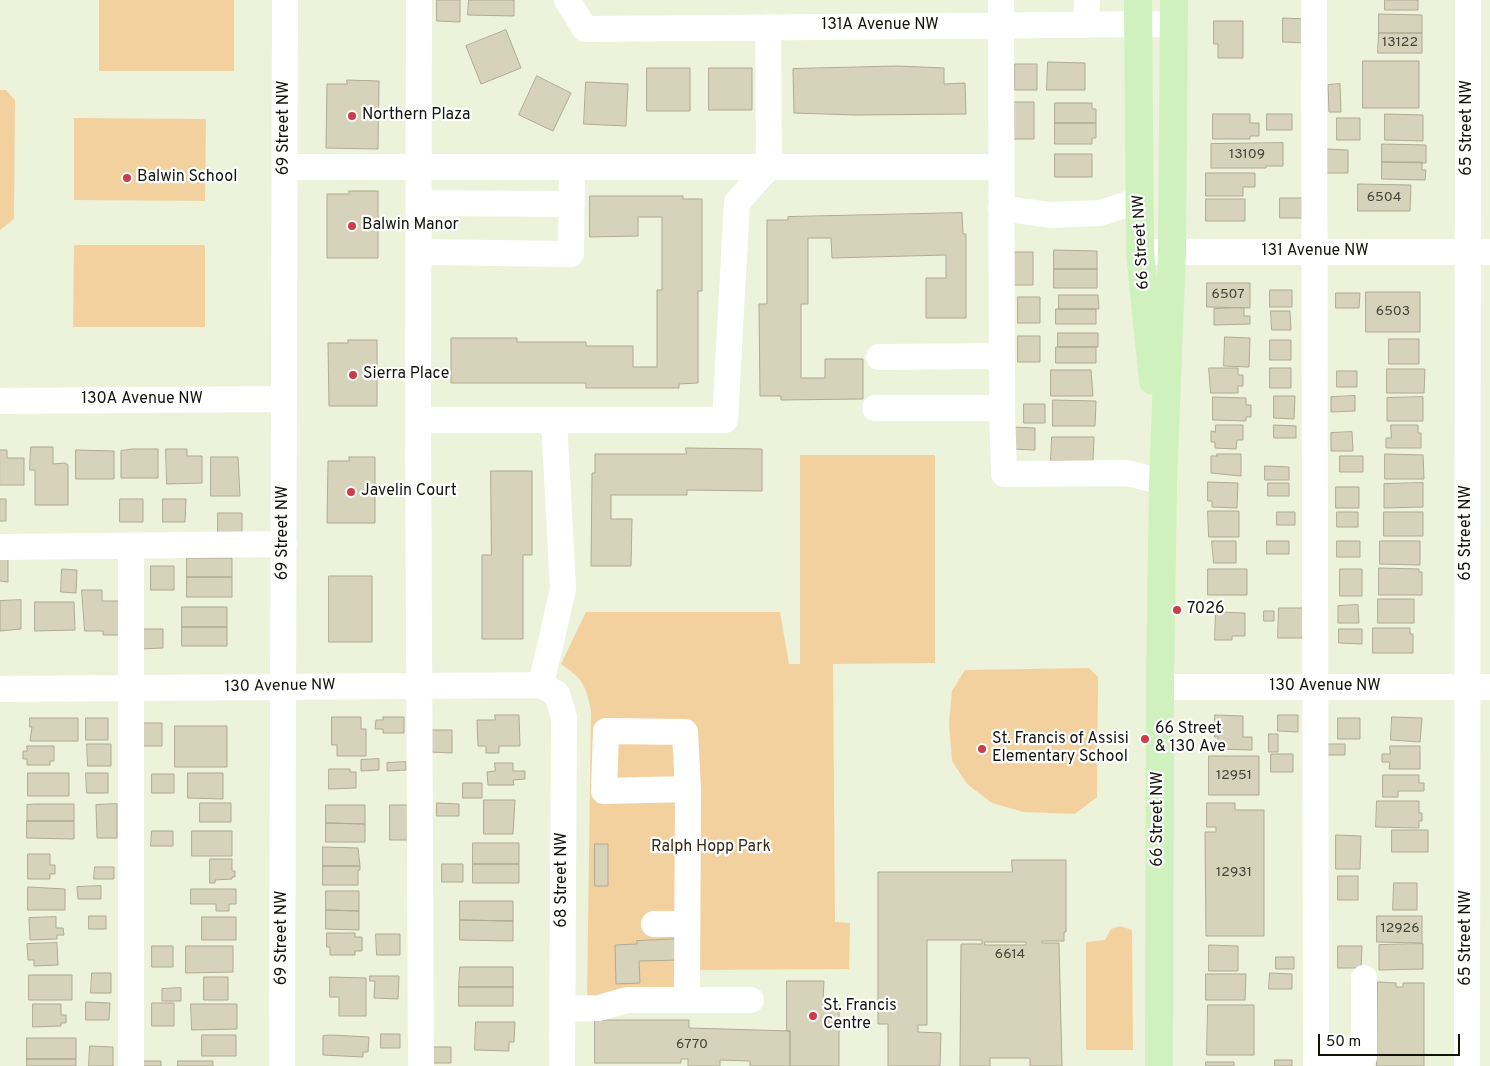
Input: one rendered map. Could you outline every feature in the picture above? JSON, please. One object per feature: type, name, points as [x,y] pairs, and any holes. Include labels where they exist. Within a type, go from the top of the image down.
[{"type":"main road","name":"66 Street NW","points":[[1138,12],[1140,252],[1163,482]]},
{"type":"main road","name":"66 Street NW","points":[[1159,1066],[1160,687],[1163,482],[1172,252],[1174,12]]},
{"type":"street","name":"69 Street NW","points":[[282,1066],[284,0]]},
{"type":"street","points":[[419,0],[420,252],[418,420],[422,1066]]},
{"type":"street","name":"131A Avenue NW","points":[[567,0],[585,29],[768,27],[1000,13],[1174,12]]},
{"type":"street","points":[[1314,0],[1316,1062],[1364,1057],[1364,978]]},
{"type":"street","name":"65 Street NW","points":[[1467,1066],[1478,687],[1479,252],[1468,0]]},
{"type":"street","points":[[1000,13],[1004,474],[1127,474],[1163,482]]},
{"type":"street","points":[[418,420],[725,420],[737,202],[770,167],[768,27]]},
{"type":"street","points":[[285,167],[1001,167]]},
{"type":"street","points":[[420,252],[571,254],[572,167]]},
{"type":"street","points":[[1001,208],[1050,215],[1100,213],[1140,200]]},
{"type":"street","points":[[419,203],[572,204]]},
{"type":"street","name":"131 Avenue NW","points":[[1140,252],[1479,252]]},
{"type":"street","points":[[879,357],[1002,356]]},
{"type":"street","name":"130A Avenue NW","points":[[0,401],[283,399]]},
{"type":"street","points":[[875,408],[1002,408]]},
{"type":"street","points":[[549,690],[562,589],[554,420]]},
{"type":"street","points":[[0,547],[284,544]]},
{"type":"street","points":[[131,546],[131,1066]]},
{"type":"street","name":"130 Avenue NW","points":[[0,689],[419,686],[549,690]]},
{"type":"street","name":"130 Avenue NW","points":[[1160,687],[1478,687]]},
{"type":"street","name":"68 Street NW","points":[[549,690],[564,717],[562,1066]]},
{"type":"street","points":[[687,1000],[688,789]]},
{"type":"street","points":[[654,924],[687,924]]},
{"type":"street","points":[[563,1009],[599,1008],[627,1000],[751,1000]]},
{"type":"green space","points":[[99,0],[234,0],[234,71],[99,71]]},
{"type":"green space","points":[[0,90],[6,90],[15,100],[14,219],[0,230]]},
{"type":"green space","points":[[74,118],[206,119],[205,201],[74,200]]},
{"type":"green space","points":[[74,245],[205,245],[205,327],[73,327]]},
{"type":"green space","name":"Ralph Hopp Park","points":[[800,455],[935,455],[935,663],[833,664],[835,922],[850,923],[849,969],[696,970],[696,998],[587,999],[591,711],[582,683],[561,664],[586,612],[780,612],[789,664],[800,664]]},
{"type":"green space","points":[[1089,668],[1098,677],[1097,797],[1075,814],[1024,812],[992,803],[967,784],[952,761],[949,723],[952,691],[965,670]]},
{"type":"green space","points":[[1120,926],[1132,930],[1133,1050],[1086,1050],[1086,942],[1105,940],[1111,929]]},
{"type":"building","points":[[437,0],[460,0],[460,22],[437,21]]},
{"type":"building","points":[[469,0],[514,0],[514,16],[468,15]]},
{"type":"building","points":[[1385,0],[1418,0],[1418,10],[1385,10]]},
{"type":"building","points":[[1379,14],[1422,15],[1422,33],[1379,33]]},
{"type":"building","points":[[1283,18],[1306,19],[1305,43],[1283,42]]},
{"type":"building","points":[[1214,21],[1243,21],[1243,58],[1218,58],[1218,44],[1214,44]]},
{"type":"building","points":[[506,30],[521,68],[481,84],[466,46]]},
{"type":"building","points":[[1379,33],[1422,33],[1422,53],[1378,53]]},
{"type":"building","points":[[1363,61],[1419,61],[1419,108],[1363,108]]},
{"type":"building","points":[[1048,62],[1085,63],[1085,90],[1047,90]]},
{"type":"building","points":[[1015,64],[1037,64],[1037,90],[1015,90]]},
{"type":"building","points":[[897,66],[944,68],[944,84],[965,83],[966,114],[856,115],[794,113],[793,69]]},
{"type":"building","points":[[647,68],[690,68],[690,111],[647,111]]},
{"type":"building","points":[[709,68],[752,68],[752,110],[709,110]]},
{"type":"building","points":[[537,76],[571,93],[553,131],[519,115]]},
{"type":"building","name":"Northern Plaza","points":[[347,80],[379,81],[378,149],[326,148],[327,84],[347,84]]},
{"type":"building","points":[[586,82],[628,84],[626,126],[584,124]]},
{"type":"building","points":[[1340,84],[1341,112],[1329,112],[1328,85]]},
{"type":"building","points":[[1013,102],[1034,102],[1034,139],[1014,139]]},
{"type":"building","points":[[1055,103],[1092,103],[1092,109],[1096,109],[1096,123],[1055,123]]},
{"type":"building","points":[[1213,114],[1250,114],[1250,123],[1259,123],[1259,136],[1250,136],[1250,139],[1213,139]]},
{"type":"building","points":[[1267,114],[1292,114],[1292,130],[1267,130]]},
{"type":"building","points":[[1385,114],[1423,115],[1423,141],[1385,140]]},
{"type":"building","points":[[1337,118],[1360,118],[1360,140],[1337,140]]},
{"type":"building","points":[[1055,123],[1096,123],[1096,138],[1092,138],[1092,144],[1055,144]]},
{"type":"building","points":[[1283,143],[1283,166],[1266,166],[1266,168],[1211,168],[1211,144]]},
{"type":"building","points":[[1382,144],[1426,145],[1426,163],[1382,162]]},
{"type":"building","points":[[1327,149],[1348,150],[1348,173],[1326,173]]},
{"type":"building","points":[[1055,154],[1092,154],[1092,177],[1055,177]]},
{"type":"building","points":[[1382,162],[1422,162],[1422,170],[1426,170],[1425,180],[1382,179]]},
{"type":"building","points":[[1206,173],[1255,173],[1255,187],[1243,187],[1243,196],[1206,196]]},
{"type":"building","points":[[1358,184],[1411,185],[1410,211],[1358,211]]},
{"type":"building","name":"Balwin Manor","points":[[349,191],[378,191],[378,258],[327,258],[327,194],[349,194]]},
{"type":"building","points":[[590,196],[683,196],[683,199],[702,199],[702,291],[698,291],[698,383],[679,384],[679,388],[586,388],[586,383],[451,383],[451,338],[517,338],[517,342],[586,342],[586,346],[633,346],[633,367],[657,367],[657,290],[662,290],[662,217],[638,217],[638,236],[590,237]]},
{"type":"building","points":[[1280,198],[1302,198],[1302,218],[1280,218]]},
{"type":"building","points":[[1206,199],[1245,199],[1245,221],[1206,221]]},
{"type":"building","points":[[962,213],[963,234],[966,234],[966,318],[926,318],[926,278],[946,278],[946,255],[832,258],[831,238],[808,238],[808,304],[801,304],[801,378],[825,378],[825,359],[863,359],[863,399],[781,400],[781,396],[760,396],[759,304],[767,304],[767,220],[788,220],[788,217]]},
{"type":"building","points":[[1054,250],[1097,251],[1097,269],[1054,269]]},
{"type":"building","points":[[1013,252],[1033,252],[1033,285],[1013,285]]},
{"type":"building","points":[[1054,269],[1097,269],[1097,288],[1054,288]]},
{"type":"building","points":[[1207,283],[1250,283],[1250,308],[1207,307]]},
{"type":"building","points":[[1270,290],[1292,290],[1292,307],[1270,307]]},
{"type":"building","points":[[1366,292],[1420,292],[1420,332],[1366,332]]},
{"type":"building","points":[[1336,293],[1360,293],[1359,308],[1336,308]]},
{"type":"building","points":[[1059,295],[1098,295],[1099,309],[1059,309]]},
{"type":"building","points":[[1018,297],[1040,297],[1040,323],[1018,323]]},
{"type":"building","points":[[1244,308],[1244,316],[1250,316],[1250,324],[1214,325],[1214,309]]},
{"type":"building","points":[[1056,309],[1096,309],[1096,324],[1056,324]]},
{"type":"building","points":[[1271,311],[1290,311],[1291,330],[1272,330]]},
{"type":"building","points":[[1058,333],[1098,333],[1098,347],[1058,347]]},
{"type":"building","points":[[1018,336],[1040,336],[1040,362],[1018,362]]},
{"type":"building","points":[[1225,337],[1250,338],[1249,367],[1224,366]]},
{"type":"building","points":[[1389,339],[1419,339],[1419,364],[1389,364]]},
{"type":"building","name":"Sierra Place","points":[[348,340],[377,340],[377,406],[329,406],[328,343],[348,343]]},
{"type":"building","points":[[1270,340],[1291,340],[1291,360],[1270,360]]},
{"type":"building","points":[[1056,347],[1096,347],[1096,363],[1056,363]]},
{"type":"building","points":[[1209,368],[1238,368],[1238,375],[1243,375],[1243,386],[1238,386],[1238,393],[1211,393]]},
{"type":"building","points":[[1270,368],[1291,368],[1291,388],[1270,388]]},
{"type":"building","points":[[1387,369],[1425,369],[1424,393],[1387,393]]},
{"type":"building","points":[[1051,370],[1091,370],[1093,396],[1051,396]]},
{"type":"building","points":[[1337,371],[1357,371],[1357,387],[1337,387]]},
{"type":"building","points":[[1274,396],[1295,396],[1294,419],[1274,418]]},
{"type":"building","points":[[1355,396],[1355,411],[1331,412],[1331,397]]},
{"type":"building","points":[[1213,397],[1246,398],[1246,405],[1251,405],[1251,417],[1246,417],[1246,421],[1213,420]]},
{"type":"building","points":[[1423,397],[1423,421],[1387,421],[1387,398]]},
{"type":"building","points":[[1053,400],[1096,401],[1095,426],[1053,426]]},
{"type":"building","points":[[1024,404],[1045,404],[1045,423],[1024,423]]},
{"type":"building","points":[[1216,425],[1243,425],[1243,440],[1237,440],[1236,449],[1215,448],[1215,442],[1211,442],[1211,431],[1215,432]]},
{"type":"building","points":[[1274,425],[1296,426],[1296,438],[1274,438]]},
{"type":"building","points":[[1391,425],[1418,425],[1418,433],[1421,433],[1421,448],[1386,448],[1386,438],[1391,438]]},
{"type":"building","points":[[1012,427],[1035,428],[1035,450],[1011,449]]},
{"type":"building","points":[[1352,432],[1353,451],[1331,451],[1331,433]]},
{"type":"building","points":[[1052,437],[1094,437],[1093,461],[1051,461]]},
{"type":"building","points":[[31,447],[53,447],[53,464],[65,463],[68,465],[68,505],[35,505],[35,470],[30,470]]},
{"type":"building","points":[[686,448],[762,449],[762,491],[687,490],[687,495],[611,495],[611,519],[632,519],[631,566],[591,566],[592,473],[595,473],[595,454],[686,454]]},
{"type":"building","points":[[158,449],[158,478],[121,478],[121,451]]},
{"type":"building","points":[[166,449],[187,449],[187,456],[202,456],[202,483],[167,484]]},
{"type":"building","points":[[0,450],[7,450],[7,458],[24,458],[24,485],[0,485]]},
{"type":"building","points":[[76,450],[114,451],[114,479],[76,479]]},
{"type":"building","points":[[1217,454],[1241,454],[1241,476],[1211,473],[1211,456],[1217,456]]},
{"type":"building","points":[[1385,454],[1423,455],[1424,479],[1385,479]]},
{"type":"building","points":[[1340,456],[1363,456],[1363,472],[1340,472]]},
{"type":"building","points":[[211,457],[238,457],[240,496],[211,496]]},
{"type":"building","name":"Javelin Court","points":[[349,457],[375,457],[375,523],[327,523],[328,461],[349,461]]},
{"type":"building","points":[[1265,466],[1289,467],[1289,480],[1265,480]]},
{"type":"building","points":[[491,471],[532,471],[532,555],[523,555],[523,639],[482,639],[482,555],[491,555]]},
{"type":"building","points":[[1208,482],[1238,483],[1237,508],[1212,507],[1212,501],[1208,501]]},
{"type":"building","points":[[1268,483],[1289,483],[1289,496],[1268,496]]},
{"type":"building","points":[[1423,483],[1423,507],[1384,508],[1384,484]]},
{"type":"building","points":[[1336,487],[1359,487],[1359,508],[1336,508]]},
{"type":"building","points":[[0,499],[6,499],[6,521],[0,521]]},
{"type":"building","points":[[120,499],[143,499],[143,522],[120,522]]},
{"type":"building","points":[[163,499],[186,499],[185,522],[163,522]]},
{"type":"building","points":[[1208,511],[1239,511],[1239,537],[1209,537]]},
{"type":"building","points":[[1277,512],[1295,512],[1295,525],[1277,525]]},
{"type":"building","points":[[1337,512],[1358,512],[1358,527],[1337,527]]},
{"type":"building","points":[[1384,512],[1423,512],[1423,536],[1384,536]]},
{"type":"building","points":[[218,513],[242,513],[242,535],[218,535]]},
{"type":"building","points":[[1212,541],[1236,541],[1236,563],[1214,563]]},
{"type":"building","points":[[1267,541],[1289,541],[1289,554],[1267,554]]},
{"type":"building","points":[[1337,541],[1360,541],[1360,557],[1337,557]]},
{"type":"building","points":[[1380,541],[1420,541],[1420,565],[1380,564]]},
{"type":"building","points":[[0,555],[8,555],[8,582],[0,581]]},
{"type":"building","points":[[187,558],[232,558],[232,577],[187,577]]},
{"type":"building","points":[[151,566],[174,566],[174,590],[151,590]]},
{"type":"building","points":[[1379,568],[1419,569],[1419,572],[1422,572],[1422,595],[1379,595]]},
{"type":"building","points":[[62,569],[77,570],[76,593],[61,592]]},
{"type":"building","points":[[1208,569],[1247,569],[1247,595],[1208,595]]},
{"type":"building","points":[[1340,569],[1362,569],[1362,596],[1340,596]]},
{"type":"building","points":[[329,576],[372,576],[372,642],[329,642]]},
{"type":"building","points":[[187,577],[232,577],[232,597],[187,597]]},
{"type":"building","points":[[82,590],[102,590],[102,601],[122,601],[122,635],[103,635],[103,631],[85,631]]},
{"type":"building","points":[[1378,599],[1414,599],[1414,623],[1378,623]]},
{"type":"building","points":[[21,600],[21,629],[0,631],[0,601]]},
{"type":"building","points":[[35,602],[74,602],[75,630],[35,631]]},
{"type":"building","points":[[1358,605],[1359,623],[1338,623],[1338,606]]},
{"type":"building","points":[[182,607],[227,607],[227,627],[182,627]]},
{"type":"building","points":[[1279,608],[1305,608],[1305,638],[1278,638]]},
{"type":"building","points":[[1264,611],[1274,611],[1274,621],[1264,621]]},
{"type":"building","points":[[1216,612],[1245,613],[1245,636],[1232,636],[1232,640],[1215,640]]},
{"type":"building","points":[[182,627],[227,627],[227,646],[182,646]]},
{"type":"building","points":[[1373,628],[1410,628],[1410,634],[1413,634],[1413,653],[1373,653]]},
{"type":"building","points":[[140,629],[163,629],[163,648],[140,649]]},
{"type":"building","points":[[1339,629],[1362,629],[1362,644],[1339,643]]},
{"type":"building","points":[[495,715],[519,715],[520,746],[499,746],[499,753],[486,753],[486,746],[478,746],[477,720],[495,720]]},
{"type":"building","points":[[1215,715],[1243,716],[1243,737],[1252,737],[1252,750],[1218,749],[1218,737],[1215,737]]},
{"type":"building","points":[[1278,715],[1298,715],[1298,732],[1278,731]]},
{"type":"building","points":[[332,717],[361,717],[361,729],[366,729],[366,756],[337,756],[337,745],[332,745]]},
{"type":"building","points":[[383,717],[404,717],[404,733],[383,733],[383,729],[375,729],[376,720],[383,720]]},
{"type":"building","points":[[1392,717],[1422,718],[1420,742],[1391,740]]},
{"type":"building","points":[[30,718],[78,718],[78,741],[30,741],[32,727],[30,727]]},
{"type":"building","points":[[86,718],[108,718],[108,740],[86,740]]},
{"type":"building","points":[[1338,718],[1360,718],[1360,739],[1338,739]]},
{"type":"building","points":[[139,723],[162,723],[162,746],[139,746]]},
{"type":"building","points":[[175,726],[227,726],[227,767],[175,767]]},
{"type":"building","points":[[431,730],[452,730],[452,753],[431,752]]},
{"type":"building","points":[[1269,734],[1278,734],[1278,752],[1269,752]]},
{"type":"building","points":[[87,744],[111,744],[111,766],[88,766]]},
{"type":"building","points":[[1327,744],[1345,744],[1345,755],[1327,755]]},
{"type":"building","points":[[27,746],[54,746],[54,761],[50,761],[50,765],[27,765],[27,759],[23,759],[23,751],[27,751]]},
{"type":"building","points":[[1390,746],[1420,746],[1420,769],[1389,769],[1390,762],[1382,762],[1382,754],[1390,754]]},
{"type":"building","points":[[1271,754],[1293,754],[1293,772],[1271,772]]},
{"type":"building","points":[[1209,756],[1259,756],[1259,795],[1209,795]]},
{"type":"building","points":[[379,759],[379,770],[361,771],[361,760]]},
{"type":"building","points":[[406,762],[406,770],[387,771],[387,763]]},
{"type":"building","points":[[495,763],[513,763],[513,771],[525,771],[525,779],[513,780],[514,785],[488,785],[487,772],[495,771]]},
{"type":"building","points":[[329,769],[350,769],[350,772],[356,772],[356,788],[329,789]]},
{"type":"building","points":[[28,773],[69,773],[69,796],[28,796]]},
{"type":"building","points":[[86,773],[108,773],[108,793],[87,793]]},
{"type":"building","points":[[188,773],[223,773],[223,799],[188,798]]},
{"type":"building","points":[[152,774],[174,774],[174,793],[152,793]]},
{"type":"building","points":[[1383,775],[1419,775],[1419,783],[1424,783],[1424,791],[1398,791],[1398,797],[1383,797]]},
{"type":"building","points":[[463,783],[482,783],[482,798],[463,798]]},
{"type":"building","points":[[484,800],[515,800],[513,834],[484,834]]},
{"type":"building","points":[[1377,801],[1419,801],[1419,813],[1422,813],[1422,821],[1419,821],[1419,828],[1376,827]]},
{"type":"building","points":[[200,803],[231,803],[231,822],[200,822]]},
{"type":"building","points":[[437,803],[459,804],[459,816],[437,816]]},
{"type":"building","points":[[1207,803],[1235,803],[1235,810],[1264,810],[1264,936],[1206,936],[1205,832],[1216,832],[1216,827],[1207,827]]},
{"type":"building","points":[[74,804],[74,821],[27,821],[27,805]]},
{"type":"building","points":[[117,804],[117,838],[97,838],[96,805]]},
{"type":"building","points":[[326,805],[365,805],[365,824],[326,823]]},
{"type":"building","points":[[390,805],[410,805],[410,840],[390,840]]},
{"type":"building","points":[[27,821],[74,821],[74,839],[27,838]]},
{"type":"building","points":[[326,823],[365,824],[365,842],[326,842]]},
{"type":"building","points":[[1392,830],[1428,830],[1428,852],[1392,852]]},
{"type":"building","points":[[152,831],[173,831],[173,846],[151,846]]},
{"type":"building","points":[[192,831],[232,831],[232,856],[192,856]]},
{"type":"building","points":[[1336,835],[1361,836],[1360,869],[1336,869]]},
{"type":"building","points":[[473,843],[519,843],[519,864],[473,864]]},
{"type":"building","points":[[595,844],[608,844],[608,886],[595,886]]},
{"type":"building","points":[[323,847],[358,848],[360,866],[323,866]]},
{"type":"building","points":[[28,854],[50,854],[50,865],[55,865],[55,874],[50,874],[50,879],[28,879]]},
{"type":"building","points":[[210,859],[232,859],[232,871],[235,871],[235,877],[232,877],[232,879],[215,880],[215,883],[210,883]]},
{"type":"building","points":[[1012,860],[1066,860],[1066,932],[1064,932],[1064,941],[1042,941],[1042,943],[1059,943],[1062,1066],[1030,1066],[1030,1058],[990,1058],[990,1066],[960,1066],[961,944],[982,944],[982,940],[927,940],[927,1025],[918,1025],[918,1032],[941,1033],[940,1066],[888,1066],[888,1024],[878,1024],[878,872],[1012,872]],"holes":[[[985,942],[1026,942],[1026,945],[985,945]]]},
{"type":"building","points":[[442,864],[463,864],[463,882],[442,882]]},
{"type":"building","points":[[473,864],[519,864],[519,883],[473,883]]},
{"type":"building","points":[[323,866],[360,866],[360,870],[358,870],[358,885],[323,885]]},
{"type":"building","points":[[95,867],[114,867],[114,879],[94,879]]},
{"type":"building","points":[[1338,876],[1358,876],[1358,900],[1338,900]]},
{"type":"building","points":[[1394,883],[1417,883],[1417,910],[1393,910]]},
{"type":"building","points":[[101,886],[101,899],[78,899],[77,887]]},
{"type":"building","points":[[28,887],[65,889],[65,910],[28,910]]},
{"type":"building","points":[[191,889],[236,889],[236,904],[229,904],[229,911],[216,911],[216,904],[191,904]]},
{"type":"building","points":[[326,891],[359,891],[359,911],[326,910]]},
{"type":"building","points":[[460,901],[513,901],[513,921],[460,920]]},
{"type":"building","points":[[326,910],[359,911],[359,930],[326,929]]},
{"type":"building","points":[[89,916],[106,916],[106,929],[89,929]]},
{"type":"building","points":[[1377,916],[1422,916],[1422,943],[1377,942]]},
{"type":"building","points":[[56,917],[56,928],[63,928],[64,935],[57,935],[57,939],[30,940],[29,918]]},
{"type":"building","points":[[202,917],[236,917],[236,940],[202,940]]},
{"type":"building","points":[[460,920],[513,921],[513,941],[460,940]]},
{"type":"building","points":[[327,933],[355,933],[355,937],[362,937],[362,951],[355,951],[355,955],[330,955],[330,947],[327,947]]},
{"type":"building","points":[[376,934],[400,934],[400,955],[377,955]]},
{"type":"building","points":[[679,939],[680,960],[639,961],[640,983],[616,984],[615,945],[637,944],[637,941]]},
{"type":"building","points":[[57,943],[58,965],[34,966],[34,960],[28,960],[27,944]]},
{"type":"building","points":[[1423,944],[1423,969],[1379,970],[1379,945]]},
{"type":"building","points":[[1209,945],[1238,946],[1238,971],[1209,971]]},
{"type":"building","points":[[152,946],[173,946],[173,967],[152,967]]},
{"type":"building","points":[[186,946],[233,946],[233,972],[186,973]]},
{"type":"building","points":[[1338,946],[1362,946],[1361,968],[1338,968]]},
{"type":"building","points":[[1276,957],[1294,957],[1294,969],[1276,969]]},
{"type":"building","points":[[460,967],[513,967],[513,987],[459,987]]},
{"type":"building","points":[[92,973],[111,973],[111,993],[91,993]]},
{"type":"building","points":[[1270,973],[1292,974],[1292,989],[1269,989]]},
{"type":"building","points":[[1206,974],[1246,974],[1245,1000],[1206,1000]]},
{"type":"building","points":[[29,975],[72,975],[72,1000],[29,1000]]},
{"type":"building","points":[[370,976],[399,976],[398,999],[374,998],[375,981],[370,981]]},
{"type":"building","points":[[204,977],[228,977],[228,1000],[204,1000]]},
{"type":"building","points":[[330,977],[366,978],[366,1016],[339,1016],[339,997],[330,997]]},
{"type":"building","name":"St. Francis Centre","points":[[787,981],[824,981],[823,1001],[839,1001],[839,1066],[790,1066],[790,1031],[787,1031]]},
{"type":"building","points":[[1378,982],[1396,983],[1396,987],[1403,987],[1403,983],[1424,983],[1424,1066],[1377,1066]]},
{"type":"building","points":[[459,987],[513,987],[513,1006],[459,1006]]},
{"type":"building","points":[[181,988],[181,1001],[162,1001],[162,989]]},
{"type":"building","points":[[86,1002],[110,1003],[109,1020],[86,1020]]},
{"type":"building","points":[[152,1003],[174,1003],[174,1026],[152,1026]]},
{"type":"building","points":[[33,1004],[61,1004],[61,1015],[66,1015],[66,1023],[61,1023],[61,1026],[33,1027]]},
{"type":"building","points":[[191,1004],[237,1004],[237,1029],[192,1030]]},
{"type":"building","points":[[1208,1005],[1254,1005],[1254,1055],[1207,1055]]},
{"type":"building","points":[[595,1020],[689,1020],[689,1028],[790,1031],[790,1066],[750,1066],[750,1061],[720,1060],[720,1066],[688,1066],[688,1059],[681,1059],[681,1063],[595,1063]]},
{"type":"building","points":[[476,1022],[515,1022],[514,1042],[509,1042],[509,1051],[475,1050]]},
{"type":"building","points":[[381,1034],[400,1034],[400,1048],[381,1048]]},
{"type":"building","points":[[202,1035],[236,1035],[236,1056],[202,1056]]},
{"type":"building","points":[[323,1036],[369,1037],[368,1052],[363,1052],[363,1057],[323,1055]]},
{"type":"building","points":[[27,1038],[76,1038],[76,1059],[27,1059]]},
{"type":"building","points":[[90,1046],[113,1047],[113,1066],[89,1066]]},
{"type":"building","points":[[429,1047],[451,1047],[451,1063],[429,1063]]},
{"type":"building","points":[[27,1059],[76,1059],[76,1066],[27,1066]]},
{"type":"building","points":[[1275,1060],[1292,1060],[1292,1066],[1275,1066]]},
{"type":"building","points":[[143,1061],[161,1061],[161,1066],[143,1066]]},
{"type":"building","points":[[178,1061],[213,1061],[213,1066],[178,1066]]},
{"type":"building","points":[[1206,1062],[1234,1062],[1234,1066],[1206,1066]]},
{"type":"place","name":"Northern Plaza","points":[[352,116]]},
{"type":"place","name":"Balwin School","points":[[127,178]]},
{"type":"place","name":"Balwin Manor","points":[[352,226]]},
{"type":"place","name":"Sierra Place","points":[[353,375]]},
{"type":"place","name":"Javelin Court","points":[[351,492]]},
{"type":"place","name":"7026","points":[[1177,610]]},
{"type":"place","name":"66 Street & 130 Ave","points":[[1145,739]]},
{"type":"place","name":"St. Francis of Assisi Elementary School","points":[[982,749]]},
{"type":"place","name":"St. Francis Centre","points":[[813,1016]]}]
